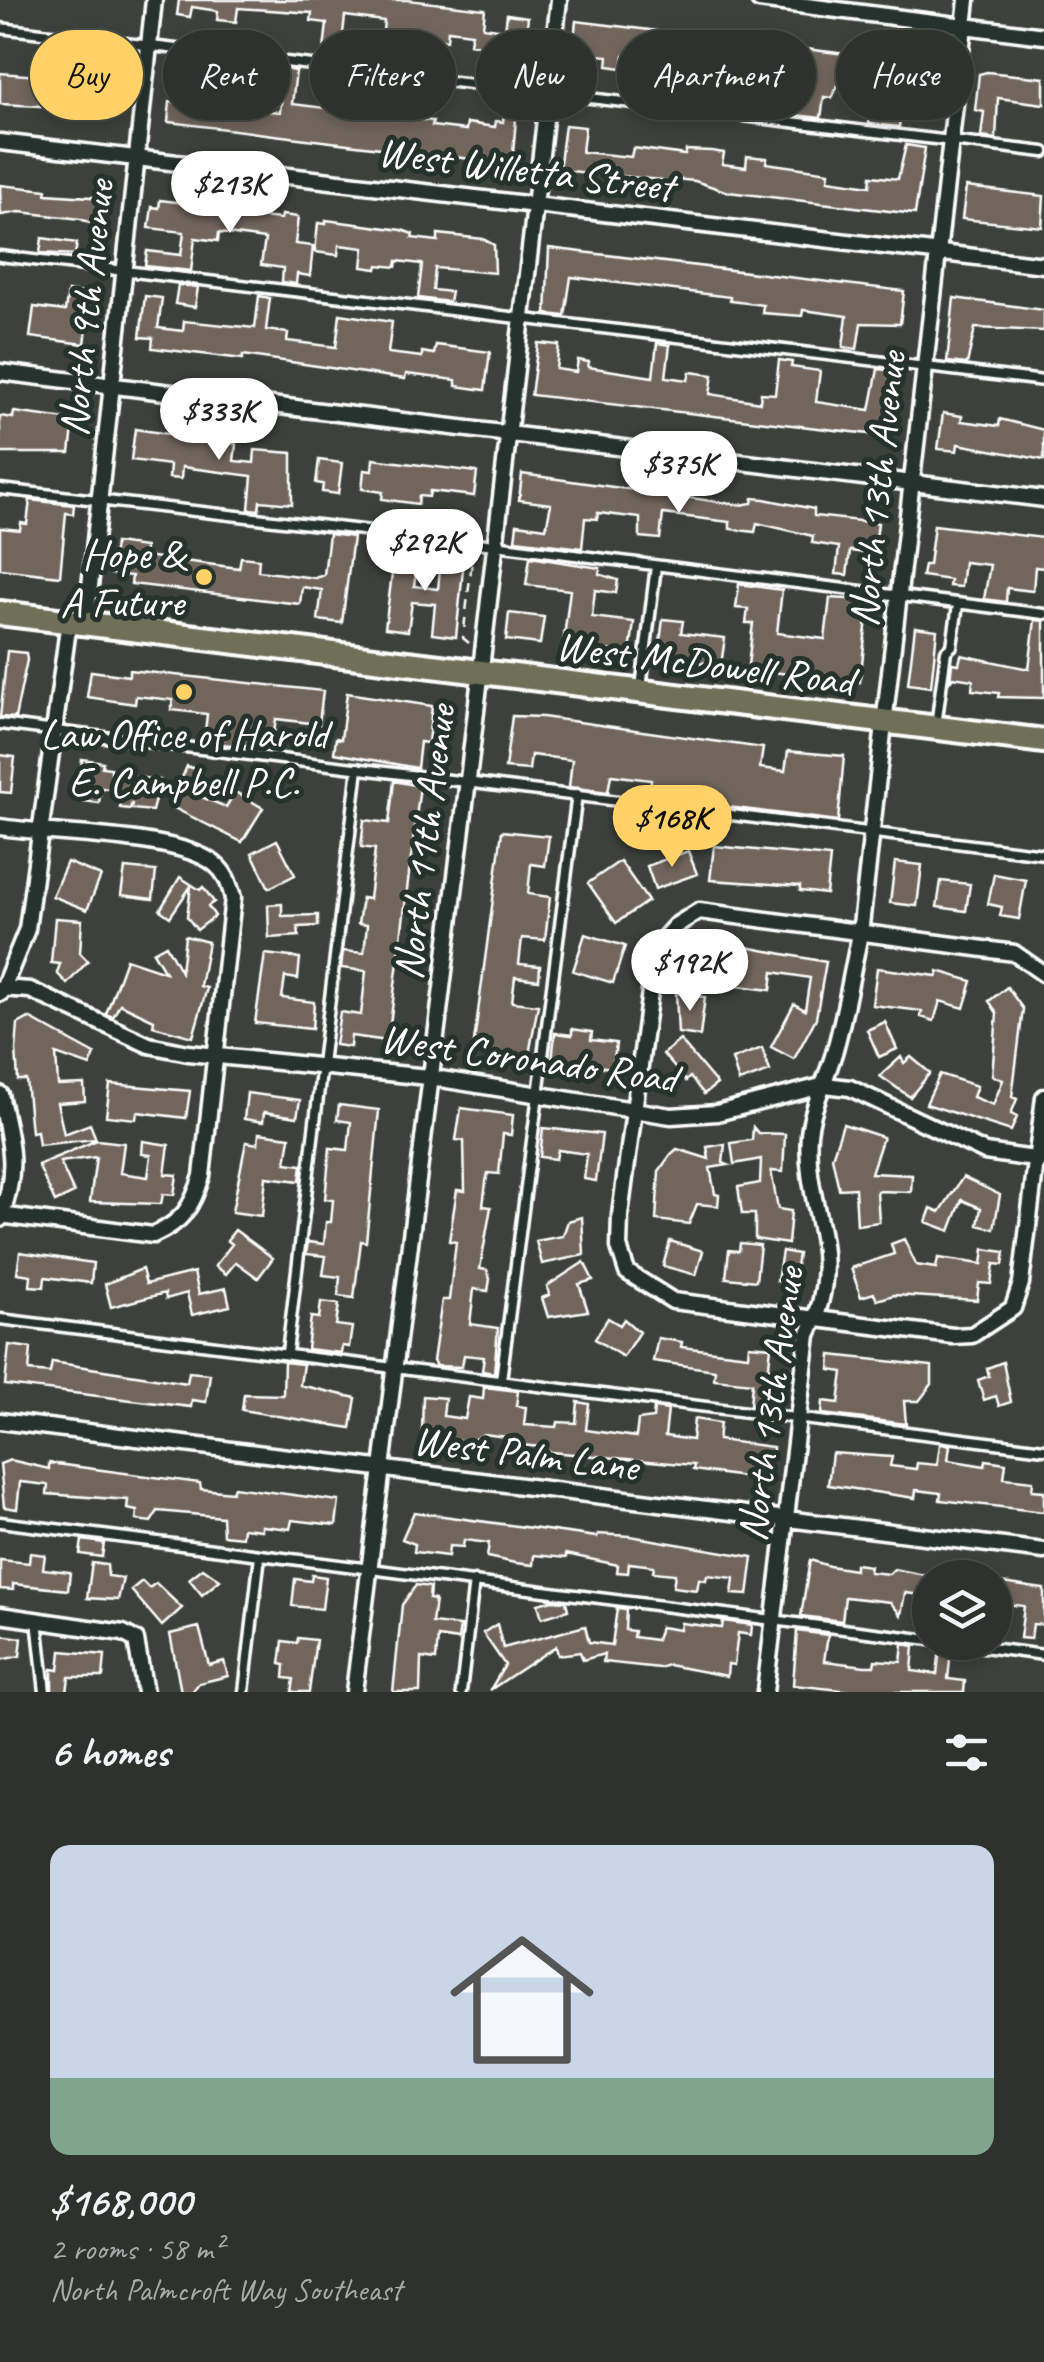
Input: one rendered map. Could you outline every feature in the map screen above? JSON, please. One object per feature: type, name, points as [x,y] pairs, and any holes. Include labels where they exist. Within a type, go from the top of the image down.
[{"type":"main road","name":"West McDowell Road","points":[[0,613],[1044,741]]},
{"type":"street","name":"North 9th Avenue","points":[[1,991],[28,929],[55,730],[99,500],[154,0]]},
{"type":"street","name":"North 11th Avenue","points":[[556,30],[559,0]]},
{"type":"street","points":[[760,0],[1044,36]]},
{"type":"street","name":"North 13th Avenue","points":[[765,1692],[808,1335],[827,1282],[825,1235],[812,1176],[809,1131],[860,934],[967,0]]},
{"type":"street","name":"North 11th Avenue","points":[[354,1692],[546,120]]},
{"type":"street","name":"West Willetta Street","points":[[0,142],[1044,265]]},
{"type":"street","points":[[0,372],[1044,499]]},
{"type":"street","points":[[0,827],[163,844],[212,861],[226,876],[233,898],[202,1176],[192,1208],[173,1226],[153,1235],[0,1217],[12,1190],[13,1168],[0,1094]]},
{"type":"street","points":[[1044,974],[1014,953],[699,911],[674,926],[656,946],[620,1215],[619,1247],[627,1272],[673,1301],[952,1336],[972,1335],[992,1326],[1014,1308],[1040,1160],[1044,1096]]},
{"type":"street","name":"West Coronado Road","points":[[1,991],[30,990],[148,1045],[428,1077],[671,1116],[717,1113],[824,1085]]},
{"type":"street","points":[[824,1085],[850,1088],[984,1152],[1040,1160]]},
{"type":"street","name":"West Palm Lane","points":[[0,1421],[1044,1551]]},
{"type":"street","points":[[0,1615],[123,1633],[136,1640],[145,1692]]},
{"type":"lane","points":[[0,28],[476,83]]},
{"type":"lane","points":[[597,98],[1044,152]]},
{"type":"lane","points":[[0,256],[1044,382]]},
{"type":"lane","points":[[0,489],[495,544],[1044,614]]},
{"type":"lane","points":[[641,692],[656,566]]},
{"type":"lane","points":[[936,728],[946,651],[952,646],[958,605]]},
{"type":"lane","points":[[0,724],[1044,854]]},
{"type":"lane","points":[[287,1352],[358,768]]},
{"type":"lane","points":[[502,1380],[577,794]]},
{"type":"lane","points":[[0,1320],[287,1352],[1044,1449]]},
{"type":"lane","points":[[0,1522],[912,1638]]},
{"type":"lane","points":[[244,1692],[260,1556]]},
{"type":"lane","points":[[460,1692],[474,1582]]},
{"type":"lane","points":[[37,1620],[45,1692]]},
{"type":"lane","points":[[1012,1651],[1044,1656]]},
{"type":"path","points":[[469,643],[463,638],[473,552],[478,552],[478,543]]},
{"type":"building","points":[[179,0],[408,0],[485,9],[483,27],[505,30],[476,30],[476,44],[470,43],[472,33],[383,30],[384,21],[345,16],[343,30],[326,30],[327,23],[311,21],[312,13],[238,8],[236,22],[217,20],[218,11],[192,7],[190,17],[177,15]]},
{"type":"building","points":[[507,14],[528,17],[527,30],[505,30]]},
{"type":"building","points":[[576,21],[650,30],[617,30],[617,67],[607,66],[608,56],[597,55],[597,30],[575,30]]},
{"type":"building","points":[[816,50],[836,53],[836,89],[832,98],[824,97],[821,118],[816,117]]},
{"type":"building","points":[[290,70],[296,71],[292,104],[310,106],[310,120],[425,120],[433,121],[432,126],[466,130],[467,123],[495,127],[496,121],[516,120],[512,164],[168,122],[290,120]]},
{"type":"building","points":[[0,73],[30,75],[30,105],[0,104]]},
{"type":"building","points":[[979,74],[1044,78],[1044,104],[998,98],[996,139],[981,137],[984,112],[975,110]]},
{"type":"building","points":[[870,120],[900,120],[899,127],[869,124]]},
{"type":"building","points":[[565,125],[585,127],[582,152],[631,157],[633,148],[685,155],[686,150],[712,151],[724,153],[722,164],[746,167],[747,156],[767,158],[766,163],[829,172],[828,180],[870,186],[871,176],[898,179],[906,145],[925,148],[915,214],[728,192],[695,181],[675,179],[674,185],[660,184],[661,180],[559,170]]},
{"type":"building","points":[[0,185],[47,190],[46,194],[105,198],[101,228],[81,219],[20,212],[1,215]]},
{"type":"building","points":[[966,187],[1044,196],[1042,227],[962,219]]},
{"type":"building","points":[[160,200],[261,212],[260,217],[298,217],[295,244],[313,246],[310,276],[297,274],[296,284],[282,282],[283,268],[261,265],[265,239],[219,233],[218,241],[195,238],[191,271],[145,266],[147,251],[181,255],[184,232],[149,228],[152,207],[159,208]]},
{"type":"building","points":[[326,220],[402,230],[413,234],[412,238],[438,241],[438,234],[483,239],[494,245],[495,273],[435,268],[433,290],[451,292],[449,302],[418,298],[422,264],[397,261],[396,267],[378,265],[377,269],[362,267],[364,248],[339,245],[338,255],[315,252],[318,223],[326,224]]},
{"type":"building","points":[[42,238],[77,243],[75,255],[40,253]]},
{"type":"building","points":[[549,248],[904,291],[900,324],[861,323],[857,349],[843,347],[847,316],[803,310],[802,316],[762,313],[763,305],[730,301],[730,297],[571,277],[565,316],[546,314]]},
{"type":"building","points":[[178,285],[198,287],[195,307],[175,304]]},
{"type":"building","points":[[68,291],[91,294],[85,344],[30,337],[34,307],[65,311]]},
{"type":"building","points":[[145,296],[162,298],[158,328],[183,331],[184,321],[255,328],[259,296],[270,298],[266,330],[288,333],[287,341],[336,347],[340,314],[392,322],[388,353],[422,357],[422,352],[434,354],[436,345],[490,352],[485,390],[456,386],[456,380],[406,374],[405,379],[243,355],[243,359],[152,348],[153,338],[140,337]]},
{"type":"building","points":[[954,298],[1044,310],[1044,331],[975,328],[967,364],[947,362]]},
{"type":"building","points":[[538,343],[559,345],[556,369],[576,372],[578,360],[589,362],[588,367],[653,377],[657,343],[670,345],[666,377],[688,380],[690,372],[713,375],[710,394],[760,402],[761,393],[775,394],[779,360],[792,362],[791,367],[820,371],[816,402],[870,410],[878,369],[895,371],[887,436],[531,395]]},
{"type":"building","points":[[14,412],[74,420],[70,453],[0,453],[0,416],[13,418]]},
{"type":"building","points":[[943,413],[962,416],[961,421],[999,426],[1000,419],[1044,430],[1044,460],[958,444],[957,451],[938,449]]},
{"type":"building","points":[[135,429],[236,444],[234,461],[254,463],[255,450],[292,453],[292,504],[260,501],[259,510],[249,509],[252,476],[182,467],[181,479],[169,478],[170,465],[131,460]]},
{"type":"building","points":[[373,459],[477,472],[474,496],[430,491],[429,497],[419,496],[418,504],[382,499],[383,492],[362,489],[364,470],[372,471]]},
{"type":"building","points":[[319,460],[342,463],[338,494],[322,492],[323,484],[316,483]]},
{"type":"building","points":[[522,474],[740,505],[752,503],[753,498],[764,499],[814,509],[814,516],[878,523],[874,554],[850,551],[847,575],[836,574],[839,547],[812,543],[813,536],[757,523],[755,532],[730,529],[730,522],[663,514],[660,539],[640,537],[640,518],[598,513],[597,519],[585,518],[582,548],[515,540],[517,524],[546,528],[551,504],[519,500]]},
{"type":"building","points":[[30,500],[74,505],[73,514],[66,513],[60,576],[0,569],[0,528],[20,530],[21,523],[27,524]]},
{"type":"building","points":[[934,525],[1044,538],[1044,568],[1035,567],[1033,591],[1007,588],[1006,602],[984,599],[990,565],[964,562],[961,587],[949,586],[950,580],[922,576],[924,565],[929,565]]},
{"type":"building","points":[[329,534],[353,537],[342,623],[318,620],[322,590],[302,587],[300,604],[131,584],[132,576],[111,574],[115,543],[145,547],[144,556],[239,568],[241,557],[259,559],[258,571],[315,578],[324,575]]},
{"type":"building","points":[[395,551],[419,554],[414,586],[438,589],[441,558],[464,560],[456,637],[432,634],[435,604],[412,602],[408,631],[385,628]]},
{"type":"building","points":[[530,557],[600,568],[599,574],[618,580],[616,593],[595,590],[592,617],[634,622],[630,653],[563,645],[570,590],[526,585]]},
{"type":"building","points":[[739,584],[782,590],[777,633],[825,639],[830,598],[869,600],[860,682],[772,672],[771,677],[747,674],[753,623],[746,623],[748,609],[736,608]]},
{"type":"building","points":[[509,613],[544,617],[540,644],[506,640]]},
{"type":"building","points":[[663,619],[683,621],[681,633],[725,638],[721,665],[658,657]]},
{"type":"building","points":[[1035,620],[1044,621],[1044,698],[998,697],[999,693],[972,690],[973,680],[953,677],[950,681],[952,663],[959,664],[961,655],[1029,669]]},
{"type":"building","points":[[915,627],[937,630],[931,687],[908,684]]},
{"type":"building","points":[[7,651],[26,653],[27,660],[15,718],[0,717]]},
{"type":"building","points":[[129,670],[323,691],[319,724],[276,719],[272,747],[220,744],[221,734],[205,732],[207,714],[171,710],[173,700],[136,696],[135,704],[87,697],[91,671],[129,676]]},
{"type":"building","points":[[347,693],[432,706],[428,743],[420,742],[417,768],[334,753],[336,738],[341,739]]},
{"type":"building","points":[[512,716],[763,748],[760,768],[785,771],[788,751],[844,756],[838,821],[649,797],[651,780],[611,775],[608,792],[569,787],[572,760],[531,755],[529,770],[505,768]]},
{"type":"building","points":[[0,755],[15,757],[11,793],[0,792]]},
{"type":"building","points":[[82,759],[103,762],[102,767],[111,768],[111,774],[160,780],[152,811],[131,809],[132,803],[130,809],[120,808],[122,791],[101,788],[99,803],[77,800]]},
{"type":"building","points":[[187,766],[203,772],[194,794],[226,807],[235,792],[263,808],[242,842],[170,806]]},
{"type":"building","points":[[394,781],[420,786],[388,1041],[351,1036],[350,1047],[335,1045],[340,1012],[361,1015],[366,971],[341,968],[343,951],[364,953],[367,925],[358,924],[362,898],[369,899],[375,849],[361,847],[364,820],[389,823]]},
{"type":"building","points":[[502,831],[549,836],[545,866],[531,864],[528,894],[550,897],[545,940],[522,938],[519,964],[540,966],[539,980],[515,977],[512,1002],[538,1005],[527,1066],[516,1064],[516,1058],[473,1050]]},
{"type":"building","points":[[277,840],[295,875],[269,888],[252,853]]},
{"type":"building","points":[[714,846],[830,857],[826,894],[800,891],[800,886],[710,880]]},
{"type":"building","points":[[688,851],[697,874],[655,889],[647,866]]},
{"type":"building","points":[[620,861],[648,901],[616,923],[588,883]]},
{"type":"building","points":[[67,862],[101,876],[87,910],[52,896]]},
{"type":"building","points":[[895,862],[922,865],[917,906],[890,903]]},
{"type":"building","points":[[125,868],[156,871],[153,899],[121,895]]},
{"type":"building","points":[[994,874],[1026,880],[1019,919],[1000,916],[1002,907],[988,904]]},
{"type":"building","points":[[180,877],[200,890],[203,887],[214,902],[208,906],[215,916],[197,930],[187,917],[191,886],[170,917],[160,910]]},
{"type":"building","points":[[941,881],[970,884],[966,911],[937,907]]},
{"type":"building","points":[[282,904],[282,916],[318,915],[318,926],[298,927],[299,936],[269,938],[268,905]]},
{"type":"building","points":[[55,918],[82,920],[80,953],[88,961],[67,984],[57,973],[60,964],[51,963]]},
{"type":"building","points":[[585,934],[625,946],[613,983],[573,971]]},
{"type":"building","points":[[185,936],[208,942],[200,986],[207,988],[193,1037],[153,1026],[154,1020],[120,1004],[113,1017],[106,1014],[126,959],[165,972],[153,952],[166,945],[181,972]]},
{"type":"building","points":[[716,944],[730,967],[697,988],[682,966]]},
{"type":"building","points":[[741,946],[826,962],[816,1018],[794,1059],[771,1047],[794,1004],[805,1010],[810,978],[773,972],[771,990],[737,986]]},
{"type":"building","points":[[265,954],[300,958],[298,979],[285,977],[282,998],[314,1002],[312,1029],[255,1023]]},
{"type":"building","points":[[877,968],[937,976],[938,971],[972,981],[964,1008],[940,1001],[934,1021],[921,1017],[922,1011],[872,1005]]},
{"type":"building","points":[[1007,987],[1023,1009],[1012,1097],[1017,1099],[1011,1114],[1017,1117],[1011,1131],[926,1104],[940,1074],[977,1086],[973,1097],[993,1105],[1003,1080],[992,1076],[997,1013],[989,1001]]},
{"type":"building","points":[[676,993],[705,997],[700,1036],[678,1033]]},
{"type":"building","points":[[29,1018],[95,1054],[90,1066],[56,1054],[58,1085],[84,1084],[85,1101],[57,1103],[64,1134],[90,1124],[96,1139],[39,1145],[37,1131],[31,1132],[26,1080],[18,1080],[16,1050],[18,1024]]},
{"type":"building","points":[[885,1022],[897,1049],[879,1057],[867,1030]]},
{"type":"building","points":[[572,1029],[592,1032],[591,1040],[616,1043],[613,1068],[552,1061],[555,1033],[572,1035]]},
{"type":"building","points":[[680,1040],[717,1084],[704,1094],[690,1077],[686,1081],[663,1054]]},
{"type":"building","points":[[762,1048],[770,1071],[739,1082],[732,1059]]},
{"type":"building","points":[[901,1057],[904,1063],[911,1057],[930,1073],[910,1097],[880,1076]]},
{"type":"building","points":[[110,1084],[190,1091],[186,1118],[137,1112],[136,1119],[106,1116]]},
{"type":"building","points":[[247,1093],[300,1100],[297,1117],[264,1112],[263,1122],[244,1119]]},
{"type":"building","points":[[339,1105],[379,1110],[366,1242],[361,1241],[354,1298],[338,1296],[340,1277],[323,1275],[326,1256],[306,1254],[308,1242],[324,1244],[326,1222],[331,1222],[333,1200],[325,1199],[330,1148],[348,1150],[351,1122],[337,1120]]},
{"type":"building","points":[[461,1108],[513,1115],[511,1135],[503,1134],[499,1174],[488,1173],[486,1182],[483,1206],[491,1207],[480,1269],[487,1270],[490,1279],[488,1291],[474,1289],[470,1324],[498,1328],[494,1373],[482,1371],[484,1357],[464,1355],[462,1367],[436,1366],[433,1361],[442,1300],[449,1300],[456,1242],[449,1241],[457,1190],[465,1191],[464,1141],[456,1140]]},
{"type":"building","points":[[843,1124],[883,1137],[871,1173],[912,1175],[911,1192],[877,1191],[879,1222],[857,1225],[855,1188],[839,1189],[832,1157]]},
{"type":"building","points":[[753,1127],[758,1133],[785,1134],[783,1172],[771,1171],[778,1209],[791,1211],[788,1244],[755,1239],[755,1214],[742,1214],[738,1187],[760,1183],[761,1159],[734,1164],[731,1143],[752,1140]]},
{"type":"building","points":[[543,1128],[602,1134],[596,1181],[584,1179],[587,1154],[558,1150],[556,1159],[540,1157]]},
{"type":"building","points":[[259,1133],[290,1137],[286,1163],[302,1165],[300,1181],[266,1177],[262,1216],[232,1212],[246,1142],[258,1144]]},
{"type":"building","points":[[97,1140],[124,1143],[120,1173],[148,1177],[151,1155],[142,1154],[143,1141],[169,1145],[165,1174],[177,1175],[174,1195],[163,1194],[161,1204],[90,1202],[96,1157],[60,1162],[74,1193],[55,1202],[38,1165]]},
{"type":"building","points":[[725,1144],[723,1163],[728,1165],[710,1168],[715,1194],[719,1195],[718,1206],[697,1204],[689,1224],[656,1220],[659,1171],[671,1154],[677,1149],[709,1159],[707,1147]]},
{"type":"building","points":[[963,1177],[1000,1195],[994,1229],[978,1225],[981,1208],[962,1200],[950,1231],[926,1222],[931,1208],[940,1212]]},
{"type":"building","points":[[582,1217],[584,1255],[542,1264],[536,1241],[563,1236],[568,1221]]},
{"type":"building","points":[[235,1230],[273,1258],[258,1278],[236,1262],[226,1274],[215,1266],[232,1244],[227,1240]]},
{"type":"building","points":[[904,1239],[916,1265],[936,1268],[938,1258],[982,1264],[984,1249],[1005,1252],[1003,1265],[994,1264],[991,1284],[979,1283],[977,1300],[894,1295],[877,1300],[874,1293],[861,1297],[851,1268],[894,1254],[891,1244]]},
{"type":"building","points":[[670,1241],[703,1251],[696,1275],[663,1266]]},
{"type":"building","points":[[740,1243],[760,1245],[756,1281],[726,1278],[729,1250],[739,1251]]},
{"type":"building","points":[[782,1251],[798,1254],[793,1284],[777,1281]]},
{"type":"building","points":[[20,1252],[93,1263],[91,1283],[45,1277],[44,1287],[30,1286],[31,1275],[17,1273]]},
{"type":"building","points":[[584,1262],[593,1280],[579,1284],[588,1311],[548,1317],[542,1298],[549,1295],[547,1286]]},
{"type":"building","points":[[142,1269],[146,1284],[194,1272],[199,1294],[226,1288],[230,1306],[192,1315],[187,1293],[166,1299],[165,1293],[111,1307],[105,1284]]},
{"type":"building","points":[[321,1302],[339,1304],[336,1325],[352,1327],[349,1347],[342,1346],[341,1353],[307,1349],[311,1317],[319,1318]]},
{"type":"building","points":[[608,1318],[620,1325],[624,1319],[639,1332],[623,1357],[595,1339]]},
{"type":"building","points":[[658,1338],[682,1342],[681,1347],[748,1355],[749,1345],[771,1347],[766,1393],[780,1395],[779,1408],[750,1405],[752,1383],[714,1379],[715,1370],[653,1361]]},
{"type":"building","points":[[9,1345],[31,1348],[29,1371],[50,1373],[52,1362],[187,1383],[189,1372],[210,1374],[206,1402],[192,1400],[191,1407],[5,1385]]},
{"type":"building","points":[[831,1355],[932,1366],[932,1384],[919,1401],[904,1401],[906,1424],[822,1414],[823,1401],[839,1403],[843,1372],[830,1370]]},
{"type":"building","points":[[284,1362],[303,1364],[300,1385],[356,1398],[351,1428],[242,1410],[244,1394],[283,1395]]},
{"type":"building","points":[[1003,1362],[1011,1402],[999,1406],[996,1396],[984,1400],[978,1380],[989,1376],[987,1368]]},
{"type":"building","points":[[484,1387],[518,1391],[516,1406],[526,1407],[524,1425],[557,1427],[558,1422],[576,1423],[578,1402],[589,1404],[586,1430],[636,1437],[638,1420],[653,1418],[654,1408],[668,1410],[665,1436],[692,1440],[694,1419],[720,1423],[718,1440],[773,1447],[772,1460],[760,1459],[758,1479],[693,1470],[694,1465],[540,1451],[540,1447],[510,1444],[506,1437],[484,1434],[469,1442],[427,1437],[428,1433],[422,1432],[423,1396],[445,1398],[443,1416],[465,1419],[469,1397],[483,1399]]},
{"type":"building","points":[[940,1444],[950,1445],[948,1460],[985,1466],[986,1460],[1006,1463],[1004,1478],[1033,1481],[1032,1490],[1044,1491],[1044,1512],[940,1500],[941,1493],[916,1490],[915,1498],[828,1485],[832,1453],[892,1457],[890,1466],[916,1469],[917,1463],[937,1465]]},
{"type":"building","points":[[10,1460],[49,1469],[49,1463],[200,1483],[201,1489],[232,1492],[234,1487],[339,1501],[336,1525],[292,1520],[290,1529],[262,1526],[262,1530],[243,1528],[242,1537],[223,1535],[222,1517],[158,1511],[151,1522],[136,1520],[137,1511],[127,1509],[128,1500],[47,1494],[48,1485],[20,1482],[17,1509],[4,1507],[0,1464]]},
{"type":"building","points":[[414,1512],[597,1537],[630,1536],[753,1557],[748,1595],[732,1594],[734,1578],[707,1575],[706,1580],[699,1579],[697,1590],[673,1587],[675,1574],[653,1572],[654,1566],[629,1563],[628,1573],[617,1572],[618,1565],[566,1554],[566,1558],[534,1555],[533,1565],[515,1563],[487,1557],[489,1543],[464,1540],[463,1547],[449,1546],[448,1556],[414,1552],[415,1544],[402,1539]]},
{"type":"building","points":[[82,1540],[104,1543],[102,1557],[80,1554]]},
{"type":"building","points":[[30,1553],[45,1555],[43,1569],[70,1572],[68,1590],[13,1584],[13,1590],[0,1589],[0,1560],[29,1563]]},
{"type":"building","points":[[810,1560],[855,1570],[855,1564],[870,1566],[869,1572],[889,1574],[894,1569],[912,1572],[912,1594],[905,1593],[901,1615],[890,1602],[845,1597],[842,1621],[801,1616]]},
{"type":"building","points":[[92,1563],[107,1565],[108,1576],[123,1578],[118,1600],[87,1598]]},
{"type":"building","points":[[203,1568],[220,1580],[202,1595],[189,1579]]},
{"type":"building","points":[[312,1575],[326,1577],[322,1609],[292,1606],[295,1579],[311,1581]]},
{"type":"building","points":[[142,1581],[149,1588],[156,1583],[182,1608],[162,1626],[131,1590]]},
{"type":"building","points":[[1012,1584],[1044,1589],[1044,1625],[1033,1624],[1031,1639],[1020,1638],[1024,1606],[1012,1605]]},
{"type":"building","points":[[416,1585],[430,1587],[429,1599],[435,1600],[432,1623],[460,1626],[458,1640],[438,1637],[436,1660],[421,1658],[420,1692],[393,1692],[402,1605]]},
{"type":"building","points":[[566,1601],[568,1610],[542,1618],[538,1604]]},
{"type":"building","points":[[617,1608],[626,1609],[625,1630],[634,1631],[633,1637],[656,1640],[660,1627],[680,1630],[681,1623],[722,1628],[723,1621],[752,1625],[751,1635],[738,1633],[734,1665],[728,1664],[727,1676],[668,1665],[659,1668],[603,1662],[604,1654],[583,1660],[580,1652],[558,1655],[556,1646],[490,1690],[505,1665],[483,1633],[497,1624],[503,1648],[585,1626],[589,1642],[612,1645]]},
{"type":"building","points":[[199,1627],[209,1665],[224,1661],[228,1676],[199,1683],[192,1692],[181,1692],[170,1634]]},
{"type":"building","points":[[797,1631],[828,1635],[824,1661],[865,1666],[874,1666],[875,1660],[901,1662],[903,1644],[912,1646],[912,1671],[937,1674],[939,1660],[950,1660],[948,1679],[965,1681],[964,1692],[860,1692],[793,1685]]},
{"type":"building","points":[[0,1635],[22,1638],[20,1656],[0,1660]]},
{"type":"building","points":[[298,1638],[316,1640],[309,1692],[292,1692],[294,1679],[284,1678],[285,1665],[280,1664],[283,1641],[297,1643]]},
{"type":"building","points":[[61,1651],[105,1655],[103,1677],[69,1677],[67,1692],[52,1692],[52,1669],[59,1670]]},
{"type":"place","name":"Hope & A Future","points":[[204,577]]},
{"type":"place","name":"Law Office of Harold E. Campbell P.C.","points":[[184,692]]}]
